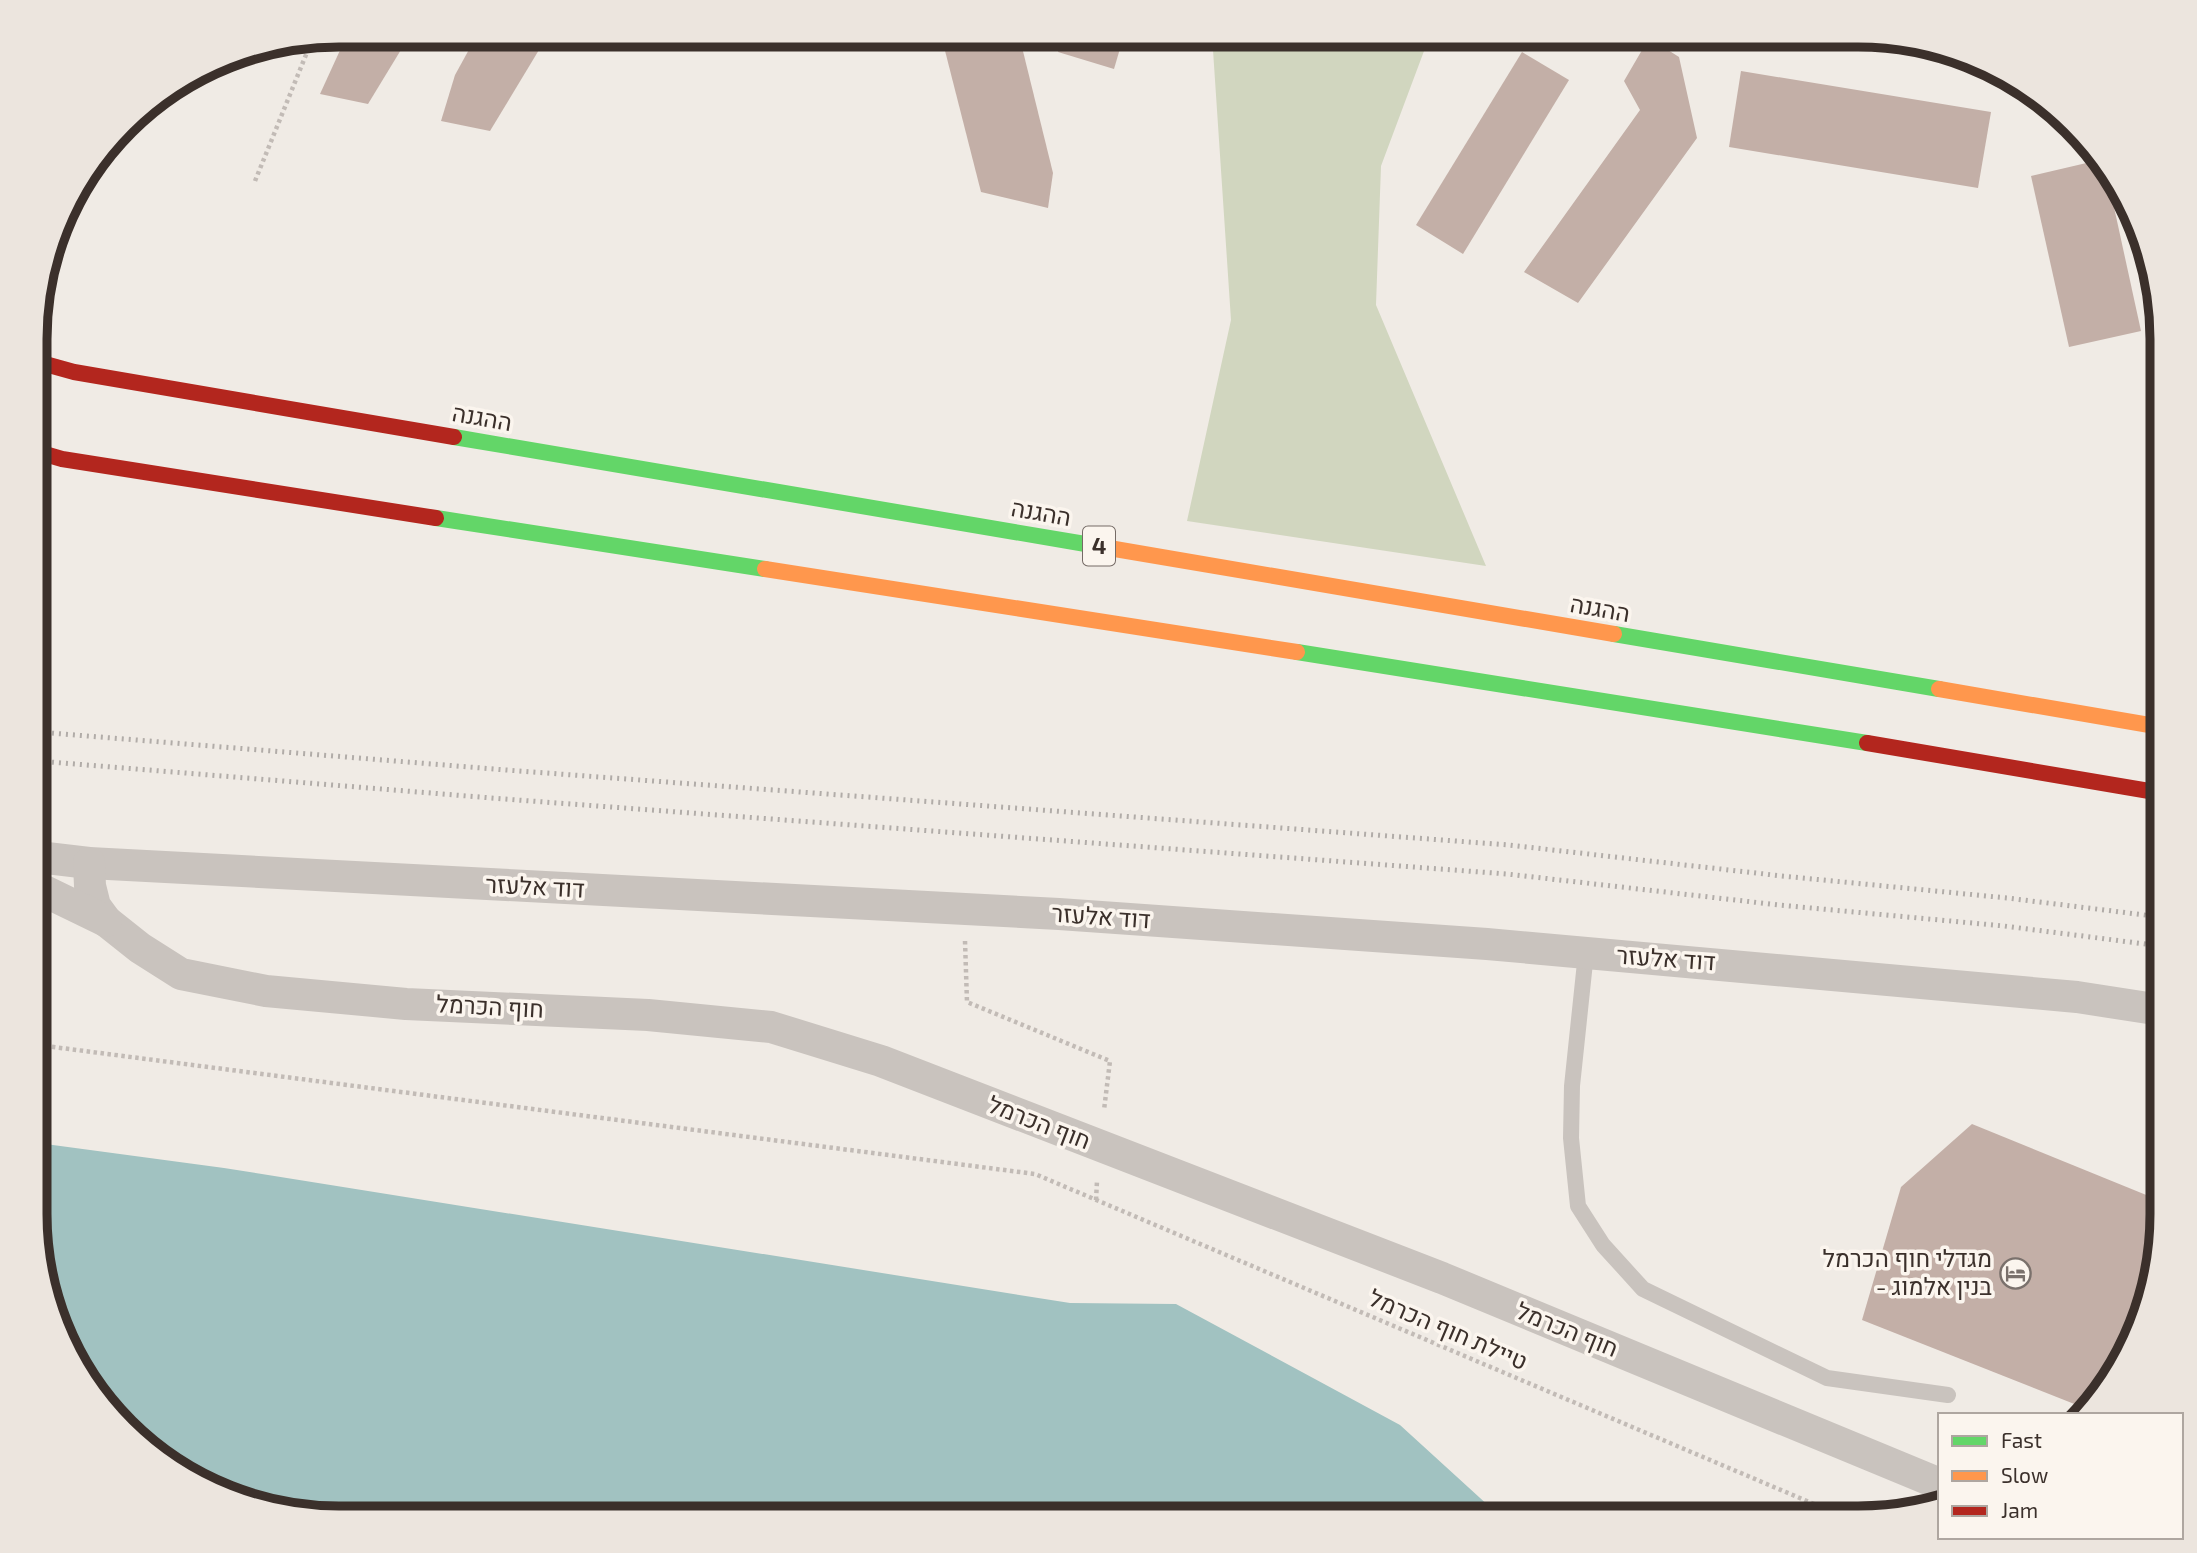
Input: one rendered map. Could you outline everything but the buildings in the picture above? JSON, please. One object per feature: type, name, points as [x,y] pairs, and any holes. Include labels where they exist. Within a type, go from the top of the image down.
[{"type":"highway","name":"ההגנה","points":[[47,364],[75,372],[2150,725]]},
{"type":"highway","points":[[47,454],[76,461],[1738,721],[2150,791]]},
{"type":"street","name":"דוד אלעזר","points":[[47,858],[89,863],[1059,914],[1586,953],[2064,996],[2150,1008]]},
{"type":"street","name":"חוף הכרמל","points":[[89,863],[90,886],[95,905],[106,922]]},
{"type":"street","name":"חוף הכרמל","points":[[47,892],[106,922],[181,974],[266,991],[407,1003],[648,1015],[771,1027],[881,1061],[1442,1278],[1938,1483]]},
{"type":"lane","points":[[1586,953],[1572,1086],[1571,1138],[1578,1206],[1603,1245],[1643,1289],[1827,1378],[1948,1395]]},
{"type":"path","points":[[255,181],[309,49]]},
{"type":"path","points":[[963,909],[967,1002],[1110,1062]]},
{"type":"path","name":"טיילת חוף הכרמל","points":[[47,1046],[1035,1174],[1819,1506]]},
{"type":"green space","points":[[1213,47],[1426,47],[1381,166],[1376,305],[1486,566],[1187,521],[1231,320]]},
{"type":"water","points":[[47,1144],[224,1168],[1070,1303],[1176,1304],[1400,1425],[1489,1506],[339,1506],[282,1500],[227,1484],[177,1457],[133,1420],[96,1376],[69,1326],[57,1290],[48,1233]]},
{"type":"railway","points":[[47,733],[1509,845],[2150,916]]},
{"type":"railway","points":[[47,762],[504,799],[1507,874],[1779,905],[2004,926],[2150,945]]},
{"type":"traffic: fast","points":[[454,437],[1109,548]]},
{"type":"traffic: fast","points":[[436,518],[765,569]]},
{"type":"traffic: fast","points":[[1614,634],[1939,689]]},
{"type":"traffic: fast","points":[[1297,652],[1867,743]]},
{"type":"traffic: slow","points":[[1109,548],[1614,634]]},
{"type":"traffic: slow","points":[[765,569],[1297,652]]},
{"type":"traffic: slow","points":[[1939,689],[2150,725]]},
{"type":"traffic: jam","points":[[47,364],[74,372],[454,437]]},
{"type":"traffic: jam","points":[[47,455],[436,518]]},
{"type":"traffic: jam","points":[[1867,743],[2150,791]]},
{"type":"place","name":"מגדלי חוף הכרמל - בנין אלמוג","points":[[2015,1273]]}]
